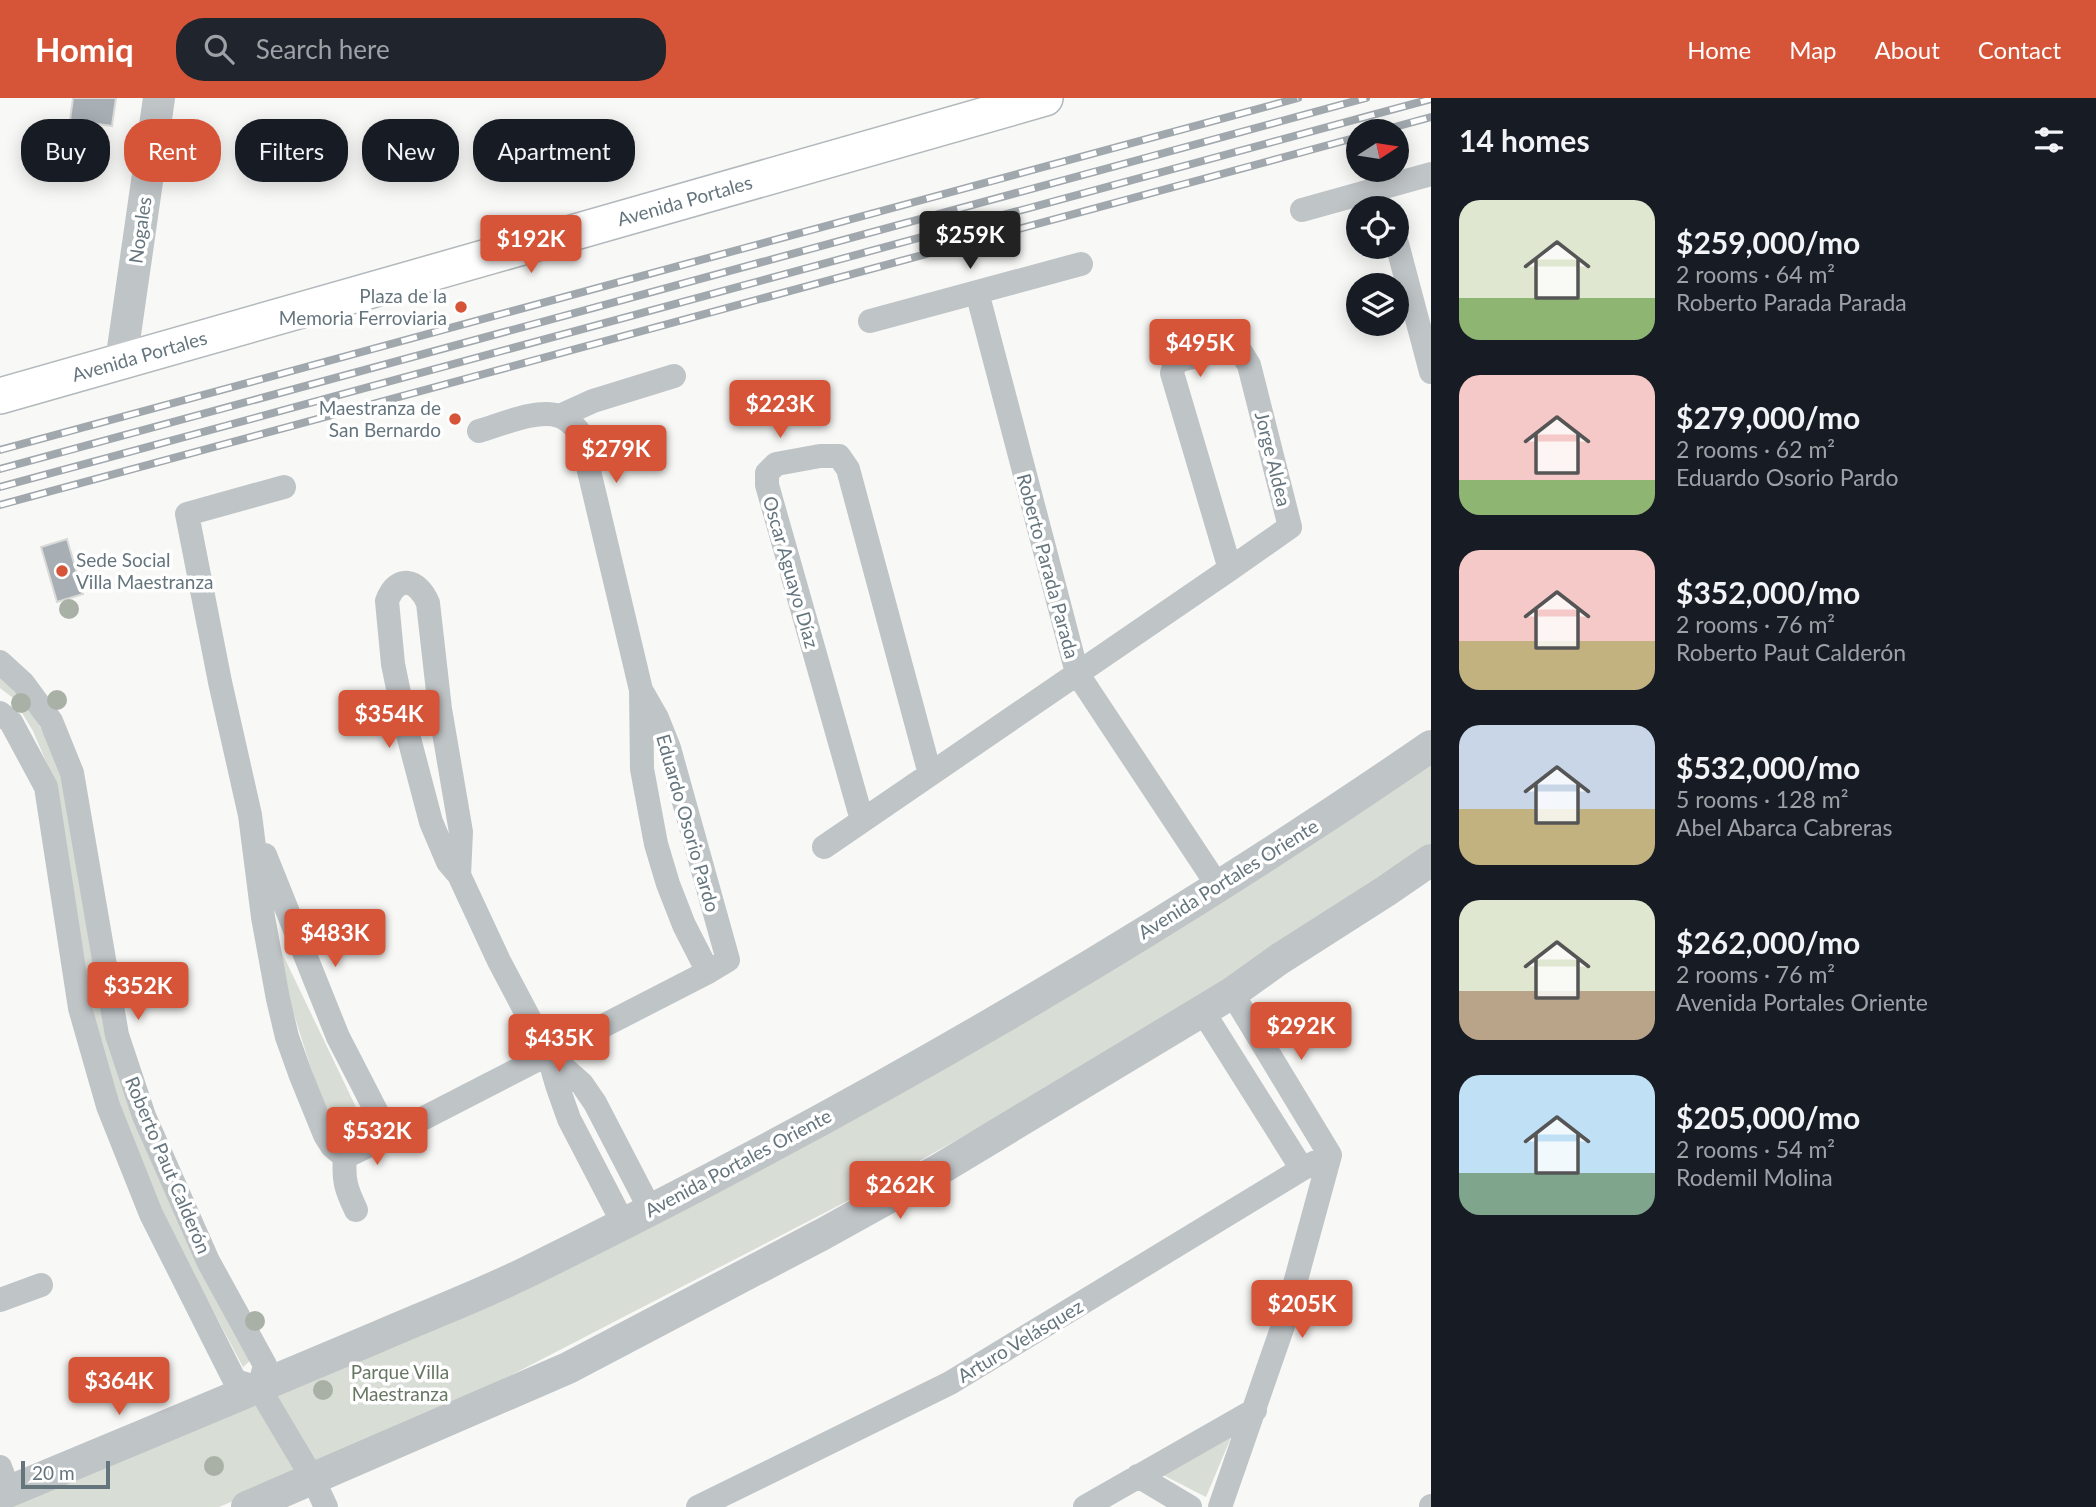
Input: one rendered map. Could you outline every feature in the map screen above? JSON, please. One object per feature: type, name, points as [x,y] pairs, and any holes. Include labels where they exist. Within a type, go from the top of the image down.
[{"type":"main road","name":"Avenida Portales","points":[[0,396],[1045,98]]},
{"type":"street","name":"Nogales","points":[[121,362],[159,98]]},
{"type":"street","points":[[1390,196],[1431,174]]},
{"type":"street","points":[[1302,210],[1346,204]]},
{"type":"street","points":[[1401,259],[1431,372]]},
{"type":"street","points":[[870,321],[1081,264]]},
{"type":"street","name":"Roberto Parada Parada","points":[[976,292],[1077,673],[1218,886]]},
{"type":"street","name":"Jorge Aldea","points":[[824,846],[1230,569],[1290,527],[1249,365],[1241,352],[1225,349],[1176,361],[1172,373],[1230,569]]},
{"type":"street","points":[[479,431],[536,415],[560,416],[593,401],[674,376]]},
{"type":"street","name":"Eduardo Osorio Pardo","points":[[560,416],[572,423],[580,433],[640,690],[642,769],[656,844],[684,925],[718,966]]},
{"type":"street","name":"Oscar Aguayo Díaz","points":[[862,820],[766,485],[767,473],[776,464],[820,456],[839,456],[848,469],[930,774]]},
{"type":"street","points":[[284,487],[187,514],[250,815],[271,963],[287,1037],[325,1135],[332,1146],[345,1157]]},
{"type":"street","points":[[459,875],[461,832],[435,674],[428,603],[423,590],[411,583],[402,584],[390,593],[387,601],[393,664],[424,797],[443,850],[448,862],[459,875],[499,961],[548,1054],[570,1071],[595,1103],[637,1216]]},
{"type":"street","name":"Roberto Paut Calderón","points":[[0,662],[23,683],[51,721],[72,773],[117,1035],[144,1116],[208,1261],[265,1366],[258,1388]]},
{"type":"street","name":"Eduardo Osorio Pardo","points":[[640,690],[657,718],[668,748],[718,966]]},
{"type":"street","name":"Roberto Paut Calderón","points":[[0,713],[11,723],[46,787],[80,1008],[108,1106],[151,1214],[235,1381],[258,1388],[313,1479],[326,1507]]},
{"type":"street","name":"Avenida Portales Oriente","points":[[3,1484],[258,1388],[521,1275],[817,1123],[1035,999],[1333,813],[1431,746]]},
{"type":"street","points":[[250,815],[338,1037],[389,1136]]},
{"type":"street","points":[[247,1507],[568,1368],[823,1234],[940,1169],[1232,993],[1431,860]]},
{"type":"street","points":[[345,1157],[718,966]]},
{"type":"street","points":[[1220,1507],[1285,1320],[1330,1155],[1232,993]]},
{"type":"street","points":[[1202,1010],[1303,1169]]},
{"type":"street","name":"Arturo Velásquez","points":[[698,1507],[950,1383],[1330,1155]]},
{"type":"street","points":[[345,1157],[343,1175],[356,1210]]},
{"type":"street","points":[[0,1300],[41,1285]]},
{"type":"street","points":[[1085,1507],[1255,1410]]},
{"type":"street","points":[[1138,1476],[1190,1507]]},
{"type":"green space","points":[[0,676],[17,689],[43,732],[60,770],[109,1046],[251,1360],[243,1367],[169,1228],[124,1124],[94,1016],[50,771],[33,731],[13,698],[0,688]]},
{"type":"green space","name":"Parque Villa Maestranza","points":[[1431,750],[1431,851],[1213,991],[857,1196],[419,1423],[219,1507],[0,1507],[539,1274]]},
{"type":"green space","points":[[260,907],[365,1126],[334,1141]]},
{"type":"green space","points":[[1232,1435],[1206,1497],[1161,1474]]},
{"type":"building","points":[[73,98],[116,98],[112,126],[110,119],[70,119]]},
{"type":"building","name":"Sede Social Villa Maestranza","points":[[67,539],[83,594],[57,602],[41,547]]},
{"type":"railway","points":[[0,450],[1298,98]]},
{"type":"railway","points":[[0,469],[1366,98]]},
{"type":"railway","points":[[0,487],[1431,99]]},
{"type":"railway","points":[[1409,123],[1431,117]]},
{"type":"railway","points":[[0,505],[1346,140]]},
{"type":"place","name":"Plaza de la Memoria Ferroviaria","points":[[461,307]]},
{"type":"place","name":"Maestranza de San Bernardo","points":[[455,419]]},
{"type":"place","name":"Sede Social Villa Maestranza","points":[[62,571]]}]
